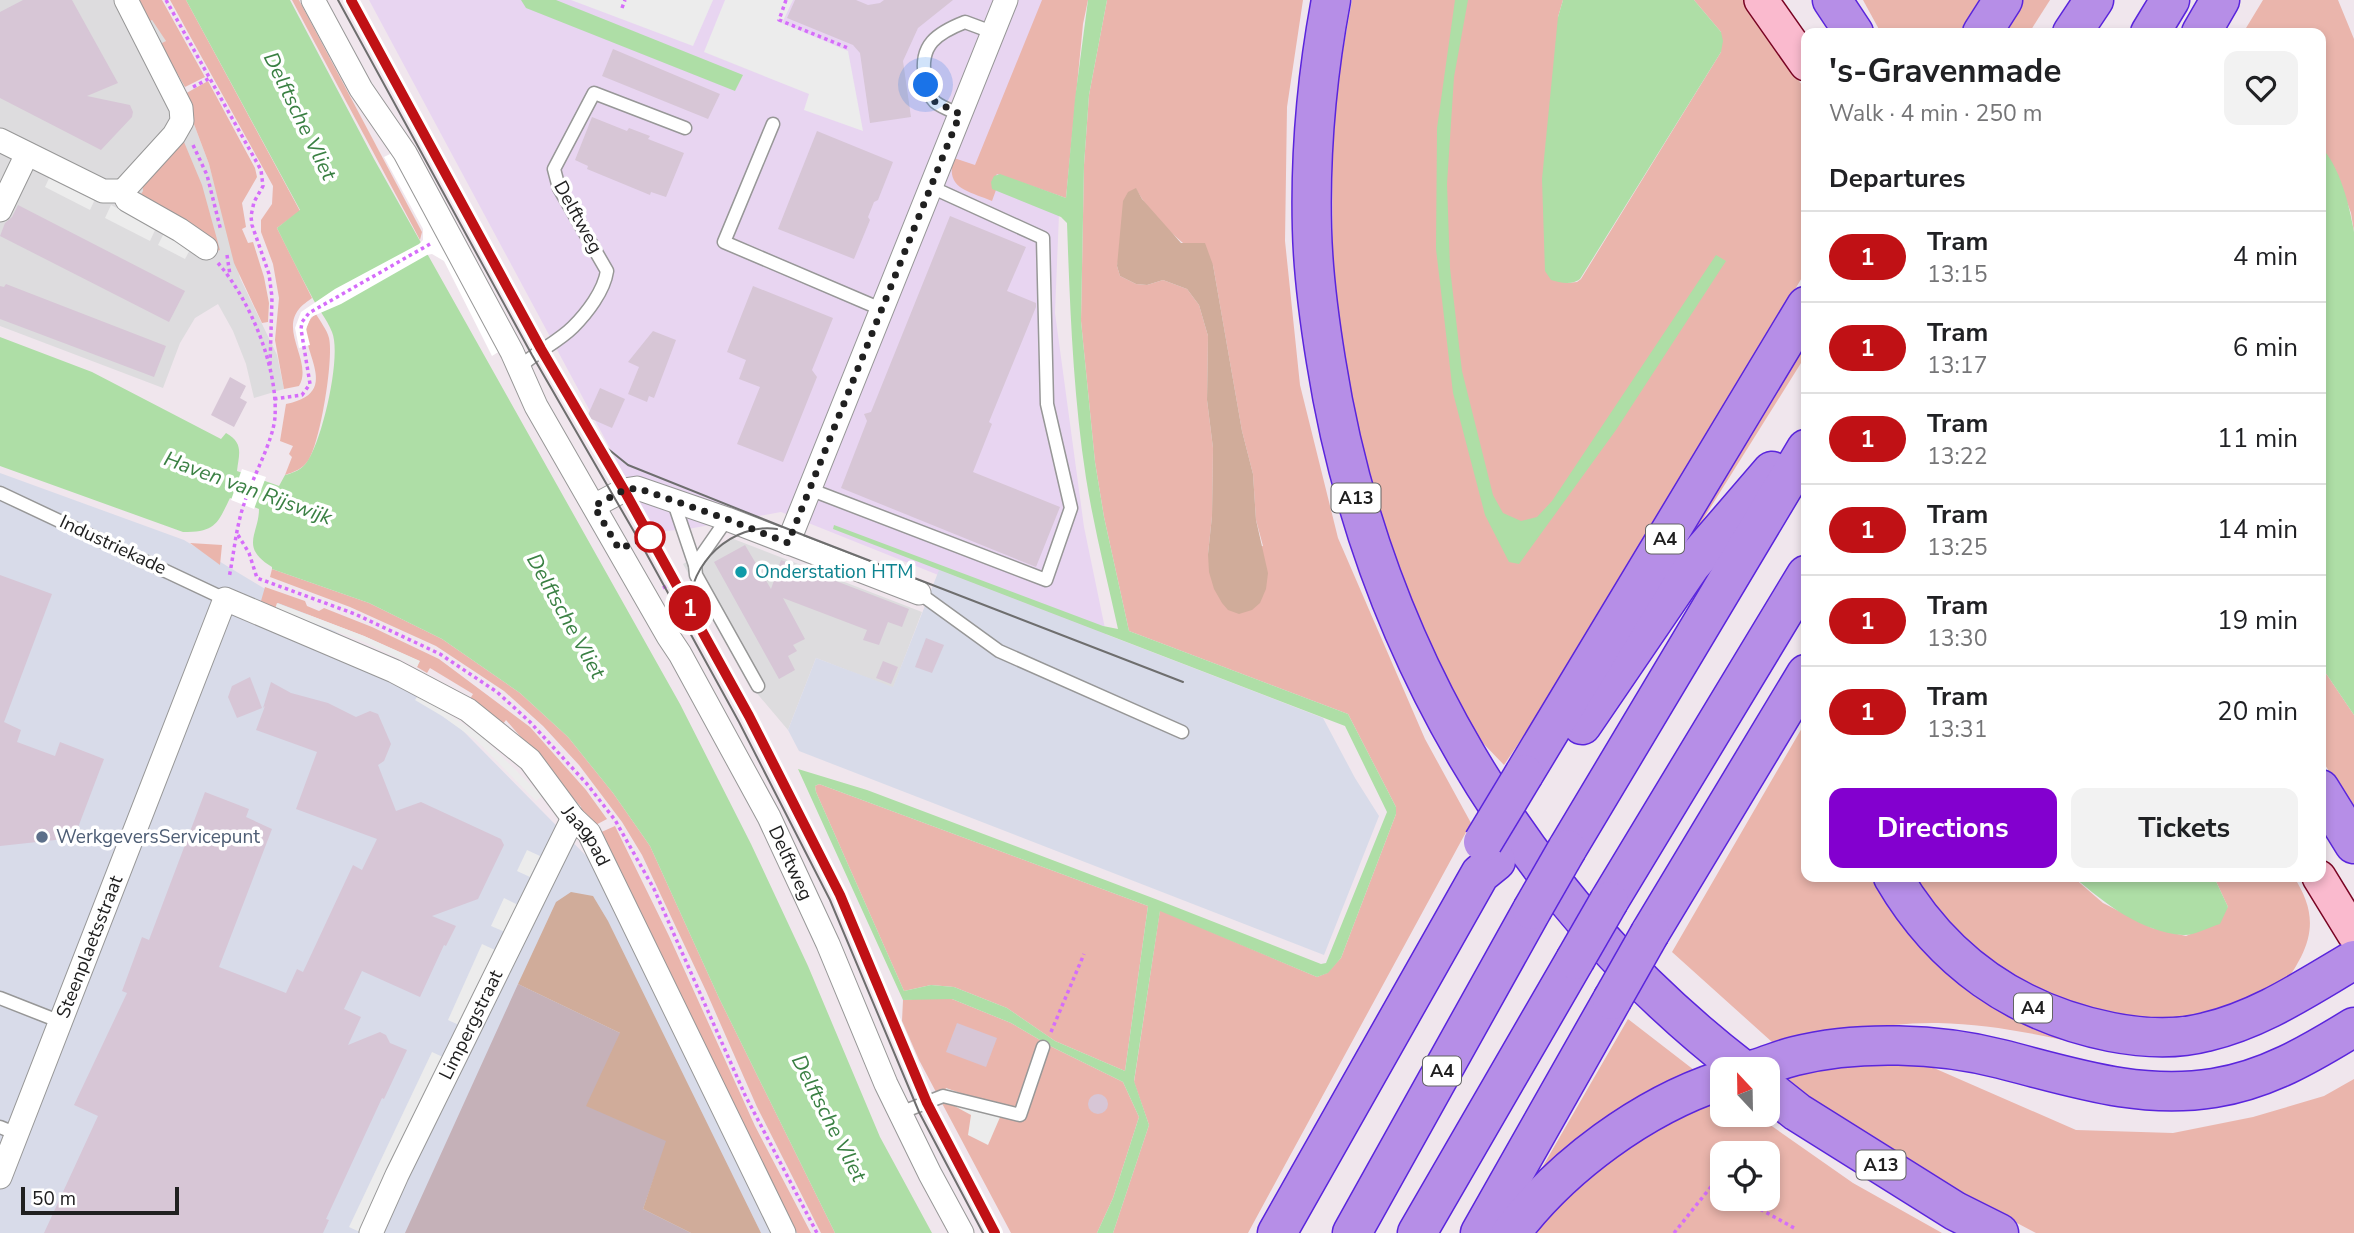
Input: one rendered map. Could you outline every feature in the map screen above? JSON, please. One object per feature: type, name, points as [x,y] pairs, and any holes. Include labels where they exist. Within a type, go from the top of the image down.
[{"type":"highway","name":"A13","points":[[1331,0],[1320,79],[1312,230],[1319,316],[1332,395],[1363,522],[1400,624],[1456,735],[1497,806],[1563,896],[1609,950],[1689,1026],[1711,1057]]},
{"type":"highway","points":[[1832,0],[1851,28]]},
{"type":"highway","points":[[1985,28],[2003,0]]},
{"type":"highway","points":[[2075,28],[2094,0]]},
{"type":"highway","points":[[2153,28],[2170,0]]},
{"type":"highway","points":[[2204,28],[2220,0]]},
{"type":"highway","name":"A4","points":[[1278,1233],[1486,859],[1801,315]]},
{"type":"highway","name":"A4","points":[[1531,784],[1608,685],[1691,565],[1801,437]]},
{"type":"highway","name":"A4","points":[[1352,1233],[1567,849],[1801,457]]},
{"type":"highway","points":[[1417,1233],[1609,901],[1801,583]]},
{"type":"highway","points":[[1480,1233],[1650,933],[1801,682]]},
{"type":"highway","points":[[2326,799],[2354,844]]},
{"type":"highway","name":"A4","points":[[1896,882],[1945,947],[1992,985],[2014,999],[2065,1021],[2124,1034],[2184,1036],[2242,1022],[2285,1001],[2354,960]]},
{"type":"highway","points":[[1780,1060],[1796,1055],[1865,1047],[1944,1048],[2000,1058],[2107,1086],[2168,1092],[2214,1088],[2265,1075],[2314,1051],[2354,1027]]},
{"type":"highway","points":[[1511,1233],[1550,1189],[1597,1149],[1639,1120],[1710,1085]]},
{"type":"highway","name":"A13","points":[[1780,1099],[1908,1182],[1999,1233]]},
{"type":"main road","points":[[1760,0],[1801,57]]},
{"type":"main road","points":[[2322,882],[2354,934]]},
{"type":"street","points":[[0,140],[103,191],[123,191],[174,135],[182,121],[181,108],[126,0]]},
{"type":"street","name":"Delftweg","points":[[313,0],[360,89],[405,153],[520,368],[536,406],[725,732],[769,817],[828,944],[900,1113],[962,1233]]},
{"type":"street","points":[[788,543],[1006,0]]},
{"type":"street","points":[[0,210],[27,153]]},
{"type":"street","points":[[123,191],[127,200],[180,230],[218,243]]},
{"type":"street","points":[[594,506],[624,490],[637,488],[727,519],[919,593]]},
{"type":"street","name":"Jaagpad","points":[[225,599],[394,670],[468,709],[530,760],[573,818],[589,833],[784,1233]]},
{"type":"street","name":"Steenplaetsstraat","points":[[0,1177],[8,1130],[61,1022],[225,599]]},
{"type":"street","name":"Limpergstraat","points":[[371,1233],[573,818]]},
{"type":"lane","points":[[960,114],[934,101],[926,85],[924,52],[934,39],[965,22],[992,32]]},
{"type":"lane","name":"Delftweg","points":[[520,368],[532,355],[572,328],[605,282],[607,271],[559,188],[554,169],[594,93],[685,128]]},
{"type":"lane","points":[[773,124],[724,242],[881,309]]},
{"type":"lane","points":[[809,489],[1046,580],[1071,509],[1047,404],[1043,238],[930,187]]},
{"type":"lane","name":"Industriekade","points":[[0,493],[225,599]]},
{"type":"lane","points":[[673,500],[696,575],[758,686]]},
{"type":"lane","points":[[695,565],[727,519]]},
{"type":"lane","points":[[919,593],[999,651],[1182,732]]},
{"type":"lane","points":[[0,998],[61,1022]]},
{"type":"lane","points":[[900,1113],[943,1096],[1020,1115],[1043,1047]]},
{"type":"path","points":[[166,0],[261,170],[263,186],[254,202],[251,216],[269,274],[272,297],[270,366],[275,419],[271,436],[243,505],[225,599]]},
{"type":"path","points":[[622,8],[625,0]]},
{"type":"path","points":[[786,0],[779,20],[848,48]]},
{"type":"path","points":[[182,121],[207,175],[218,243],[270,366]]},
{"type":"path","points":[[274,399],[294,397],[308,390],[311,377],[302,322],[309,313],[435,242]]},
{"type":"path","points":[[218,243],[231,277]]},
{"type":"path","points":[[1050,1034],[1084,954]]},
{"type":"path","points":[[1674,1233],[1710,1188]]},
{"type":"path","points":[[1763,1211],[1796,1230]]},
{"type":"shaded area","points":[[0,0],[137,0],[148,22],[152,20],[157,24],[166,41],[160,45],[185,87],[183,95],[209,164],[240,278],[277,355],[284,389],[254,398],[246,364],[233,331],[218,304],[195,318],[180,343],[163,388],[0,326]]},
{"type":"shaded area","points":[[137,0],[162,0],[205,77],[185,87],[160,44],[166,41],[152,20],[148,22]]},
{"type":"shaded area","points":[[170,0],[186,0],[300,211],[277,228],[312,298],[300,308],[294,318],[294,337],[302,368],[299,386],[284,389],[275,340],[279,298],[273,264],[261,232],[261,220],[272,204],[273,186]]},
{"type":"shaded area","points":[[292,0],[299,0],[422,232],[420,240]]},
{"type":"shaded area","points":[[369,0],[1085,0],[1063,115],[1055,313],[1084,527],[1108,643],[781,512],[688,529],[655,532]]},
{"type":"shaded area","points":[[571,0],[713,0],[693,46]]},
{"type":"shaded area","points":[[725,0],[793,0],[782,23],[848,51],[863,131],[804,110],[809,94],[704,52]]},
{"type":"shaded area","points":[[1042,0],[1088,0],[1083,24],[1066,198],[997,174],[992,182],[992,188],[996,190],[992,201],[967,191],[956,183],[952,176],[954,158],[975,165]]},
{"type":"shaded area","points":[[1107,0],[1303,0],[1287,107],[1285,241],[1300,385],[1338,538],[1425,739],[1471,823],[1248,1233],[1113,1233],[1149,1125],[1134,1082],[1160,910],[1317,977],[1327,973],[1341,958],[1396,814],[1396,807],[1348,714],[1129,631],[1095,462],[1081,321],[1084,165],[1089,95]],"holes":[[[1136,189],[1170,232],[1213,265],[1242,431],[1253,474],[1256,520],[1263,546],[1208,554],[1212,516],[1213,448],[1207,400],[1208,336],[1199,305],[1187,289],[1163,280],[1147,285],[1136,284],[1120,276],[1117,266]]]},
{"type":"shaded area","points":[[1352,0],[1563,0],[1558,17],[1567,283],[1581,279],[1721,52],[1721,32],[1694,0],[1744,0],[1801,84],[1801,279],[1541,710],[1504,765],[1478,738],[1459,709],[1405,591],[1363,459],[1333,289],[1332,112]]},
{"type":"shaded area","points":[[1863,0],[1979,0],[1962,28],[1878,28]]},
{"type":"shaded area","points":[[2017,0],[2050,0],[2032,28],[1997,28]]},
{"type":"shaded area","points":[[2263,0],[2338,0],[2354,39],[2354,232],[2351,213],[2326,156],[2326,28],[2246,28]]},
{"type":"shaded area","points":[[208,81],[255,168],[257,177],[242,203],[246,227],[242,229],[248,243],[253,242],[264,277],[269,303],[268,322],[262,323],[234,263],[209,164],[183,95]]},
{"type":"shaded area","points":[[184,142],[202,185],[220,250],[217,251],[209,241],[138,199],[143,191],[142,181]]},
{"type":"shaded area","points":[[51,174],[96,197],[90,210],[45,187]]},
{"type":"shaded area","points":[[1136,188],[1142,199],[1181,243],[1205,243],[1213,265],[1242,431],[1253,474],[1256,520],[1268,573],[1266,589],[1260,603],[1252,610],[1239,614],[1228,610],[1222,603],[1209,572],[1213,448],[1207,400],[1208,336],[1199,305],[1187,289],[1163,280],[1147,285],[1136,284],[1120,276],[1117,266],[1123,201],[1128,192]]},
{"type":"shaded area","points":[[111,205],[156,228],[150,241],[105,218]]},
{"type":"shaded area","points":[[164,233],[192,246],[185,259],[158,245]]},
{"type":"shaded area","points":[[316,314],[328,335],[330,349],[328,382],[321,420],[308,461],[285,475],[293,446],[280,441],[286,404],[305,397],[314,388],[316,376],[306,336],[308,324]]},
{"type":"shaded area","points":[[1801,340],[1801,363],[1576,722]]},
{"type":"shaded area","points":[[0,473],[184,540],[409,676],[607,877],[798,1233],[0,1233]]},
{"type":"shaded area","points":[[731,538],[922,612],[893,688],[816,658],[788,730],[755,691],[683,564]]},
{"type":"shaded area","points":[[190,543],[222,545],[220,565]]},
{"type":"shaded area","points":[[272,569],[369,603],[442,639],[520,693],[568,737],[613,793],[650,846],[719,998],[835,1233],[821,1233],[757,1107],[642,855],[622,822],[579,765],[543,726],[504,691],[436,646],[350,607],[270,577]]},
{"type":"shaded area","points":[[939,570],[1323,718],[1379,816],[1324,955],[799,751],[788,730],[816,658],[893,687]]},
{"type":"shaded area","points":[[265,587],[305,601],[307,606],[319,611],[324,608],[372,627],[439,659],[530,727],[586,790],[607,819],[590,828],[583,819],[581,807],[506,720],[503,724],[470,699],[473,694],[430,668],[427,673],[417,667],[419,661],[364,636],[278,603],[275,609],[261,601]]},
{"type":"shaded area","points":[[277,603],[364,636],[420,661],[417,667],[362,641],[275,609]]},
{"type":"shaded area","points":[[2326,673],[2354,715],[2354,813],[2326,766]]},
{"type":"shaded area","points":[[419,694],[481,736],[542,796],[536,801],[477,741],[415,700]]},
{"type":"shaded area","points":[[1801,730],[1801,882],[1884,882],[2093,1047],[2036,1034],[1938,1023],[1876,1027],[1772,1042],[1672,952]]},
{"type":"shaded area","points":[[819,784],[1148,906],[1125,1071],[1055,1041],[1007,1008],[954,987],[931,985],[904,991],[816,792],[815,786]]},
{"type":"shaded area","points":[[615,826],[669,936],[755,1126],[811,1233],[797,1233],[715,1078],[597,834]]},
{"type":"shaded area","points":[[527,850],[540,856],[530,877],[517,871]]},
{"type":"shaded area","points":[[1917,882],[2079,882],[2103,903],[2152,928],[2186,936],[2202,929],[2228,907],[2216,882],[2296,882],[2310,916],[2306,946],[2286,979],[2245,1001],[2213,1011],[2166,1019],[2123,1016],[2092,1010],[2051,997],[2002,971],[1958,936]]},
{"type":"shaded area","points":[[571,892],[593,896],[608,921],[761,1233],[691,1233],[643,1209],[666,1141],[586,1106],[620,1033],[518,984],[556,902]]},
{"type":"shaded area","points":[[504,898],[518,905],[505,932],[491,926]]},
{"type":"shaded area","points":[[482,944],[495,950],[461,1026],[448,1020]]},
{"type":"shaded area","points":[[518,984],[620,1033],[667,1141],[643,1209],[691,1233],[405,1233]]},
{"type":"shaded area","points":[[952,999],[1011,1023],[1052,1047],[1123,1082],[1139,1117],[1113,1198],[1097,1233],[1011,1233],[919,1060],[902,1021],[903,1000]]},
{"type":"shaded area","points":[[1628,1019],[1694,1070],[1649,1091],[1532,1185]]},
{"type":"shaded area","points":[[432,1052],[445,1058],[362,1233],[349,1227]]},
{"type":"shaded area","points":[[1865,1064],[1927,1065],[2076,1130],[2173,1133],[2253,1117],[2324,1096],[2354,1079],[2354,1233],[2036,1233],[1981,1204],[1780,1081],[1780,1075]]},
{"type":"shaded area","points":[[946,1088],[1004,1108],[988,1145],[968,1135],[971,1115],[947,1102],[943,1096]]},
{"type":"shaded area","points":[[1710,1101],[1710,1127],[1773,1127],[1853,1183],[1942,1233],[1533,1233],[1599,1164],[1677,1116]]},
{"type":"water","points":[[186,0],[290,0],[374,159],[680,704],[751,844],[808,966],[880,1137],[932,1233],[835,1233],[719,998],[650,846],[613,793],[568,737],[520,693],[442,639],[369,603],[272,569],[256,553],[253,546],[259,509],[230,498],[214,525],[202,530],[183,532],[0,466],[0,337],[92,372],[221,439],[226,433],[238,445],[237,471],[279,486],[285,475],[305,464],[319,436],[332,378],[332,332],[277,228],[300,210]]},
{"type":"water","points":[[521,0],[556,0],[743,75],[735,91],[526,8]]},
{"type":"water","points":[[1088,0],[1107,0],[1089,95],[1084,165],[1081,321],[1095,462],[1129,631],[1348,714],[1396,807],[1396,814],[1341,958],[1328,973],[1317,977],[1160,911],[1134,1081],[1149,1125],[1113,1233],[1097,1233],[1113,1198],[1139,1117],[1123,1082],[1052,1047],[1011,1023],[952,999],[903,1000],[798,769],[867,790],[1321,964],[1326,963],[1387,812],[1345,726],[833,529],[834,525],[1103,626],[1118,629],[1086,478],[1073,350],[1067,223],[1061,217],[992,189],[991,182],[994,176],[1000,174],[1066,198]],"holes":[[[819,784],[1148,906],[1125,1071],[1055,1041],[1007,1008],[954,987],[931,985],[904,991],[815,786]]]},
{"type":"water","points":[[1455,0],[1468,0],[1454,77],[1447,184],[1450,268],[1462,371],[1493,495],[1503,513],[1521,521],[1537,517],[1552,501],[1716,255],[1726,261],[1616,430],[1519,564],[1509,562],[1485,515],[1453,393],[1436,249],[1437,128]]},
{"type":"water","points":[[1563,0],[1694,0],[1721,32],[1723,41],[1721,52],[1580,279],[1566,283],[1551,280],[1545,271],[1542,179],[1558,17]]},
{"type":"water","points":[[2326,153],[2338,175],[2354,232],[2354,715],[2326,673]]},
{"type":"water","points":[[2080,882],[2216,882],[2228,907],[2220,924],[2183,935],[2167,933],[2138,922],[2098,897]]},
{"type":"pier","points":[[392,153],[500,351],[492,356],[444,261],[432,254],[341,304],[311,317],[306,329],[310,345],[299,348],[295,328],[301,312],[335,289],[423,240],[423,229],[384,157]]},
{"type":"pier","points":[[242,469],[266,477],[254,509],[231,500]]},
{"type":"building","points":[[23,0],[72,0],[118,83],[87,96],[130,105],[132,117],[101,150],[0,98],[0,12]]},
{"type":"building","points":[[795,0],[856,0],[868,5],[884,0],[953,0],[918,28],[903,61],[911,117],[870,123],[860,53],[853,45],[787,18]]},
{"type":"building","points":[[613,49],[720,94],[708,119],[602,76]]},
{"type":"building","points":[[592,117],[627,131],[629,128],[650,136],[648,139],[684,153],[666,197],[651,192],[650,195],[587,169],[588,166],[575,160]]},
{"type":"building","points":[[817,131],[893,162],[878,200],[874,202],[868,217],[870,220],[854,259],[778,229]]},
{"type":"building","points":[[18,205],[185,291],[169,322],[0,236],[5,223],[12,217]]},
{"type":"building","points":[[950,216],[1026,247],[1007,291],[1036,303],[1036,307],[989,422],[992,424],[973,472],[1060,507],[1036,567],[841,488],[867,421],[864,414],[871,412]]},
{"type":"building","points":[[6,284],[166,346],[154,377],[0,319],[0,286],[4,287]]},
{"type":"building","points":[[753,286],[833,318],[812,370],[817,377],[783,462],[737,444],[760,387],[739,379],[746,360],[727,352]]},
{"type":"building","points":[[653,331],[676,340],[654,398],[649,396],[647,402],[628,394],[639,367],[628,362]]},
{"type":"building","points":[[230,377],[246,386],[240,398],[247,402],[234,427],[211,415]]},
{"type":"building","points":[[600,388],[625,399],[612,428],[587,417]]},
{"type":"building","points":[[745,545],[771,589],[781,560],[909,609],[902,627],[888,622],[879,645],[863,640],[867,630],[783,598],[805,639],[793,645],[797,651],[788,656],[795,670],[779,679],[714,562]]},
{"type":"building","points":[[0,575],[52,594],[4,722],[21,730],[17,742],[55,756],[60,742],[104,759],[74,838],[0,846]]},
{"type":"building","points":[[926,638],[944,645],[932,673],[915,667]]},
{"type":"building","points":[[883,661],[898,667],[891,684],[876,678]]},
{"type":"building","points":[[250,677],[262,708],[237,718],[228,697],[232,686]]},
{"type":"building","points":[[271,682],[291,693],[328,703],[356,717],[370,711],[378,714],[391,744],[384,761],[378,765],[396,811],[421,802],[501,839],[504,845],[478,899],[432,916],[456,926],[446,946],[444,945],[420,997],[362,971],[344,1009],[361,1017],[348,1045],[380,1032],[386,1035],[390,1043],[407,1050],[326,1219],[329,1220],[323,1233],[44,1233],[98,1116],[74,1105],[127,993],[122,991],[142,937],[149,940],[205,792],[249,809],[246,817],[272,829],[219,967],[286,993],[297,969],[303,972],[353,865],[362,870],[377,839],[296,809],[317,752],[256,730]]},
{"type":"building","points":[[957,1023],[997,1038],[986,1067],[946,1052]]},
{"type":"building","points":[[1098,1094],[1105,1097],[1108,1104],[1105,1111],[1098,1114],[1091,1111],[1088,1104],[1091,1097]]},
{"type":"tram line","points":[[338,0],[532,355],[640,542],[739,722],[830,900],[919,1112],[983,1233]]},
{"type":"tram line","points":[[351,0],[541,350],[624,490],[749,716],[840,895],[927,1103],[995,1233]]},
{"type":"tram line","name":"1","points":[[351,0],[541,349],[624,490],[749,716],[840,895],[927,1103],[995,1233]]},
{"type":"tram line","points":[[602,444],[628,465],[1183,682]]},
{"type":"tram line","points":[[690,608],[691,592],[697,576],[716,549],[745,532],[777,529]]},
{"type":"place","name":"Onderstation HTM","points":[[741,572]]},
{"type":"place","name":"WerkgeversServicepunt","points":[[42,837]]},
{"type":"route","points":[[650,537],[619,549],[594,506],[624,490],[637,488],[788,543],[960,114],[934,101],[926,85]]},
{"type":"water label","name":"Delftsche Vliet","points":[[300,116]]},
{"type":"water label","name":"Haven van Rijswijk","points":[[248,488]]},
{"type":"water label","name":"Delftsche Vliet","points":[[566,616]]},
{"type":"water label","name":"Delftsche Vliet","points":[[829,1118]]}]
